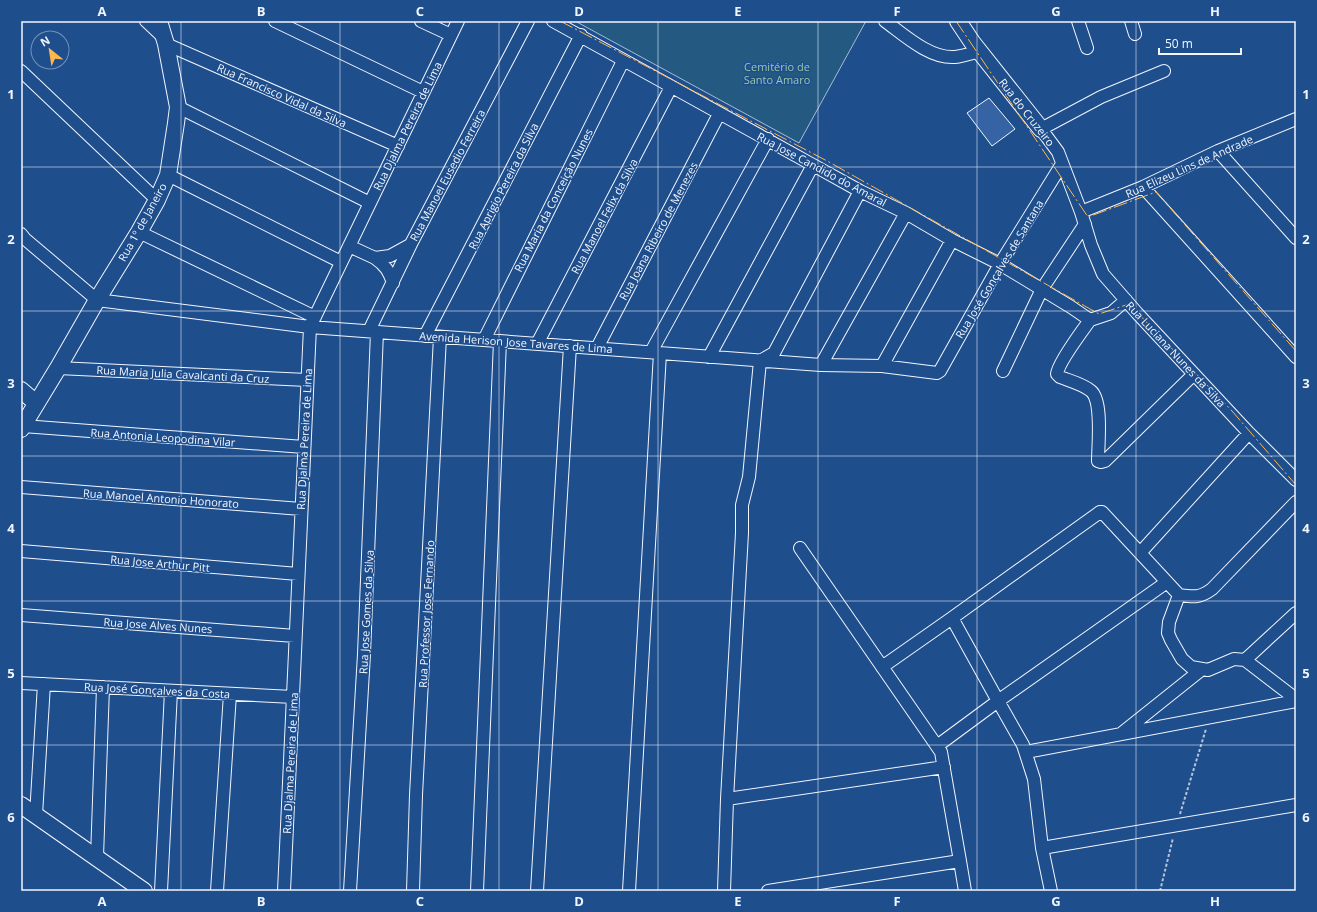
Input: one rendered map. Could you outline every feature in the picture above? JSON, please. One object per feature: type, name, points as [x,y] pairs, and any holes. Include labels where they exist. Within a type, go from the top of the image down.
[{"type":"main road","name":"Rua 1º de Janeiro","points":[[22,428],[97,300],[139,232],[157,200],[168,175],[178,107],[165,41],[159,21]]},
{"type":"main road","name":"Rua do Cruzeiro","points":[[958,21],[1040,129]]},
{"type":"main road","points":[[21,390],[36,404]]},
{"type":"main road","points":[[21,805],[144,891]]},
{"type":"street","name":"Rua Francisco Vidal da Silva","points":[[146,21],[165,41],[398,146]]},
{"type":"street","points":[[275,21],[423,92]]},
{"type":"street","points":[[421,21],[451,35]]},
{"type":"street","name":"Rua Djalma Pereira de Lima","points":[[284,891],[307,380],[312,322],[458,21]]},
{"type":"street","name":"Rua Manoel Eusedio Ferreira","points":[[373,332],[392,283],[410,245],[528,21]]},
{"type":"street","name":"Rua Jose Candido do Amaral","points":[[553,21],[860,191],[906,213],[952,240],[1000,264],[1071,306],[1090,320]]},
{"type":"street","points":[[884,21],[925,50],[954,57],[980,51]]},
{"type":"street","points":[[1078,21],[1087,48]]},
{"type":"street","points":[[1131,21],[1135,34]]},
{"type":"street","name":"Rua Aprigio Pereira da Silva","points":[[425,336],[580,35]]},
{"type":"street","name":"Rua Maria da Conceição Nunes","points":[[484,340],[623,60]]},
{"type":"street","points":[[21,71],[157,200]]},
{"type":"street","points":[[1040,129],[1101,98],[1164,71]]},
{"type":"street","name":"Rua Manoel Felix da Silva","points":[[537,344],[671,87]]},
{"type":"street","points":[[178,107],[370,203]]},
{"type":"street","name":"Rua Joana Ribeiro de Menezes","points":[[597,348],[719,114]]},
{"type":"street","name":"Rua Elizeu Lins de Andrade","points":[[1081,212],[1143,187],[1218,151],[1296,119]]},
{"type":"street","name":"Rua do Cruzeiro","points":[[1040,129],[1058,152],[1081,212]]},
{"type":"street","points":[[629,891],[655,352],[768,139]]},
{"type":"street","points":[[1218,151],[1296,238]]},
{"type":"street","name":"Rua José Gonçalves de Santana","points":[[937,373],[940,371],[1000,264],[1062,164]]},
{"type":"street","points":[[709,357],[813,165]]},
{"type":"street","points":[[168,175],[341,262]]},
{"type":"street","points":[[1143,187],[1296,357]]},
{"type":"street","points":[[724,891],[727,799],[741,549],[742,505],[749,476],[760,361],[774,353],[860,191]]},
{"type":"street","name":"Rua Luciana Nunes da Silva","points":[[1081,212],[1091,246],[1103,274],[1249,434],[1296,480]]},
{"type":"street","points":[[821,365],[906,213]]},
{"type":"street","points":[[1003,371],[1042,289],[1084,224]]},
{"type":"street","points":[[139,232],[312,322]]},
{"type":"street","points":[[21,234],[97,300]]},
{"type":"street","points":[[882,366],[952,240]]},
{"type":"street","points":[[375,258],[390,256],[410,245]]},
{"type":"street","points":[[349,246],[375,258],[383,264],[388,270],[392,283]]},
{"type":"street","name":"Avenida Herison Jose Tavares de Lima","points":[[97,300],[312,322],[373,332],[760,361],[821,365],[882,366],[937,373]]},
{"type":"street","points":[[1126,300],[1111,313],[1090,320],[1057,371],[1057,374],[1060,377],[1092,391],[1097,399],[1099,410],[1098,461],[1105,461],[1194,374]]},
{"type":"street","name":"Rua Jose Gomes da Silva","points":[[350,891],[364,654],[373,332]]},
{"type":"street","name":"Rua Professor Jose Fernando","points":[[413,891],[416,795],[440,337]]},
{"type":"street","points":[[477,891],[500,341]]},
{"type":"street","points":[[537,891],[570,346]]},
{"type":"street","name":"Rua Maria Julia Cavalcanti da Cruz","points":[[58,368],[307,380]]},
{"type":"street","name":"Rua Antonia Leopodina Vilar","points":[[22,428],[304,447]]},
{"type":"street","points":[[1140,553],[1249,434]]},
{"type":"street","name":"Rua Manoel Antonio Honorato","points":[[21,487],[301,509]]},
{"type":"street","points":[[882,667],[1100,512],[1102,512],[1179,595],[1198,597],[1212,589],[1296,502]]},
{"type":"street","points":[[800,548],[941,752],[965,891]]},
{"type":"street","name":"Rua Jose Arthur Pitt","points":[[21,551],[298,574]]},
{"type":"street","points":[[937,746],[1166,582]]},
{"type":"street","points":[[1179,595],[1169,622],[1168,633],[1182,659],[1191,667],[1201,670],[1208,670],[1234,658],[1245,660],[1296,700]]},
{"type":"street","points":[[1245,660],[1296,613]]},
{"type":"street","name":"Rua Jose Alves Nunes","points":[[21,615],[296,636]]},
{"type":"street","points":[[952,618],[1026,752],[1034,779],[1042,848],[1051,891]]},
{"type":"street","points":[[1120,734],[1201,670]]},
{"type":"street","name":"Rua José Gonçalves da Costa","points":[[21,683],[293,697]]},
{"type":"street","points":[[36,815],[44,684]]},
{"type":"street","points":[[97,857],[103,687]]},
{"type":"street","points":[[161,891],[171,691]]},
{"type":"street","points":[[217,891],[230,694]]},
{"type":"street","points":[[1026,752],[1296,700]]},
{"type":"street","points":[[727,799],[944,767]]},
{"type":"street","points":[[1042,848],[1296,805]]},
{"type":"street","points":[[768,891],[960,861]]},
{"type":"path","points":[[1179,817],[1210,717]]},
{"type":"path","points":[[1160,891],[1174,832]]},
{"type":"green space","name":"Cemitério de Santo Amaro","points":[[575,21],[866,21],[799,143]]},
{"type":"building","points":[[989,98],[1015,129],[992,146],[967,113]]},
{"type":"power","points":[[560,21],[829,162],[1099,314],[1129,304],[1232,411],[1296,485]]},
{"type":"power","points":[[956,21],[1088,217],[1156,192],[1296,351]]}]
